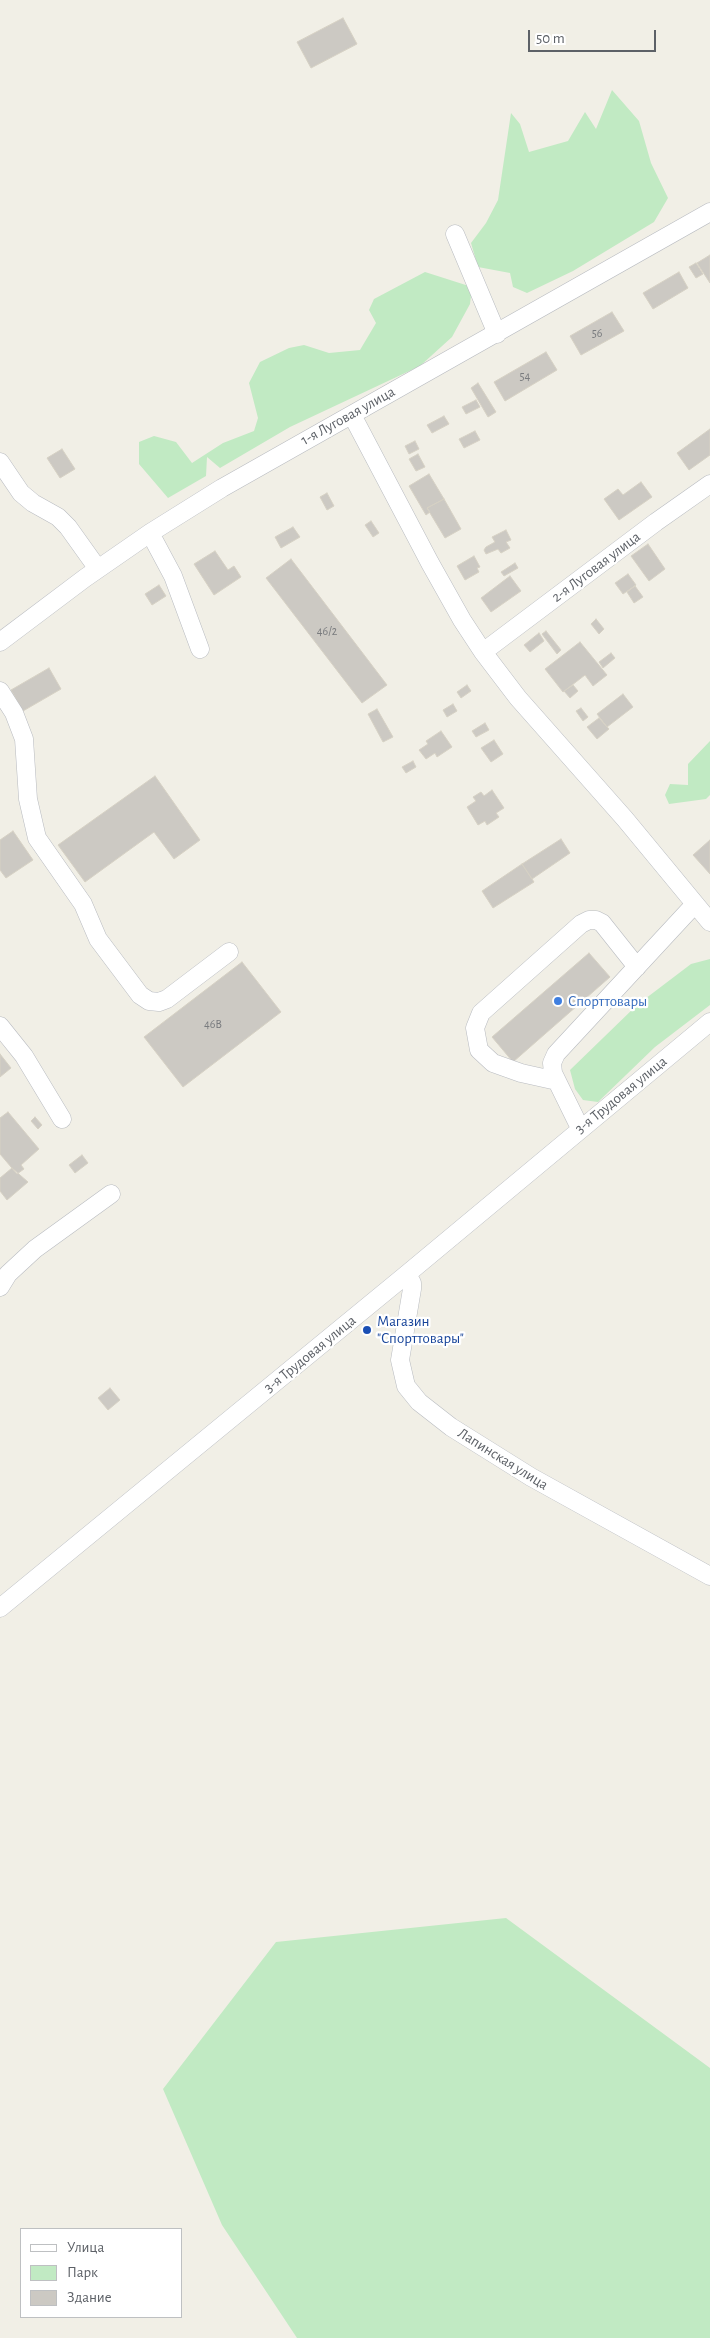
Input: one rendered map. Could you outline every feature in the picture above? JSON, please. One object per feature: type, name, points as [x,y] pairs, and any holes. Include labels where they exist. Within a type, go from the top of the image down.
[{"type":"street","name":"1-я Луговая улица","points":[[0,642],[150,533],[264,463],[497,334],[710,212]]},
{"type":"street","points":[[455,234],[497,334]]},
{"type":"street","points":[[352,415],[462,620],[484,652],[518,698],[625,819],[694,905],[710,922]]},
{"type":"street","points":[[0,462],[21,492],[33,503],[58,516],[98,569]]},
{"type":"street","name":"2-я Луговая улица","points":[[484,652],[656,522],[710,484]]},
{"type":"street","points":[[150,533],[173,576],[200,649]]},
{"type":"street","points":[[0,692],[14,713],[24,739],[28,799],[38,838],[83,904],[98,939],[140,994],[149,1001],[159,1002],[167,999],[229,952]]},
{"type":"street","points":[[580,1128],[553,1073],[552,1063],[556,1054],[694,905]]},
{"type":"street","points":[[557,1081],[521,1073],[493,1063],[479,1050],[475,1028],[481,1013],[581,924],[589,920],[596,920],[602,923],[637,967]]},
{"type":"street","name":"3-я Трудовая улица","points":[[0,1608],[710,1022]]},
{"type":"street","points":[[0,1026],[24,1056],[62,1118]]},
{"type":"street","points":[[0,1287],[8,1274],[28,1254],[111,1194]]},
{"type":"street","name":"Лапинская улица","points":[[407,1274],[412,1283],[412,1289],[400,1360],[406,1386],[419,1402],[451,1427],[531,1477],[710,1576]]},
{"type":"green space","points":[[612,90],[639,121],[651,163],[668,198],[654,222],[573,271],[527,293],[513,287],[510,273],[478,267],[471,243],[486,223],[498,200],[511,113],[520,124],[529,152],[568,141],[585,112],[596,129]]},
{"type":"green space","points":[[425,272],[472,287],[470,304],[452,337],[420,366],[290,427],[220,468],[207,457],[206,476],[168,498],[139,464],[139,442],[154,436],[176,442],[192,463],[223,443],[254,431],[258,418],[249,383],[260,362],[289,348],[304,345],[329,353],[360,350],[376,323],[369,310],[374,299]]},
{"type":"green space","points":[[710,741],[710,795],[706,799],[669,804],[665,795],[670,784],[688,785],[688,764]]},
{"type":"green space","points":[[710,959],[710,1005],[655,1047],[598,1102],[583,1100],[575,1089],[570,1070],[637,1005],[691,964]]},
{"type":"green space","points":[[506,1918],[710,2068],[710,2338],[297,2338],[222,2225],[163,2089],[276,1942]]},
{"type":"building","points":[[343,18],[357,44],[311,68],[297,42]]},
{"type":"building","points":[[710,255],[710,283],[697,263]]},
{"type":"building","points":[[696,263],[703,274],[696,278],[689,267]]},
{"type":"building","points":[[679,272],[688,288],[653,309],[643,293]]},
{"type":"building","points":[[612,312],[624,331],[581,355],[570,336]]},
{"type":"building","points":[[546,352],[557,370],[505,401],[494,382]]},
{"type":"building","points":[[478,383],[496,412],[488,417],[471,388]]},
{"type":"building","points":[[476,400],[480,407],[466,414],[462,407]]},
{"type":"building","points":[[444,416],[449,424],[432,433],[427,425]]},
{"type":"building","points":[[710,429],[710,455],[689,470],[677,453]]},
{"type":"building","points":[[475,431],[480,440],[464,448],[459,439]]},
{"type":"building","points":[[415,441],[419,449],[409,454],[405,446]]},
{"type":"building","points":[[62,449],[75,469],[60,478],[47,458]]},
{"type":"building","points":[[418,454],[425,467],[416,471],[409,459]]},
{"type":"building","points":[[429,474],[444,499],[427,508],[430,512],[426,515],[409,486]]},
{"type":"building","points":[[641,482],[652,497],[619,520],[604,499],[618,489],[623,495]]},
{"type":"building","points":[[327,493],[334,506],[327,510],[320,497]]},
{"type":"building","points":[[444,499],[461,529],[445,538],[427,508]]},
{"type":"building","points":[[371,521],[379,533],[373,537],[365,525]]},
{"type":"building","points":[[293,527],[300,537],[281,548],[275,537]]},
{"type":"building","points":[[506,530],[511,540],[506,542],[510,548],[501,553],[498,549],[486,554],[484,550],[486,547],[495,542],[492,537]]},
{"type":"building","points":[[648,544],[665,569],[649,581],[631,556]]},
{"type":"building","points":[[215,551],[228,570],[234,566],[241,577],[214,595],[194,564]]},
{"type":"building","points":[[474,556],[480,567],[477,568],[479,572],[465,580],[457,566]]},
{"type":"building","points":[[291,559],[387,685],[362,703],[266,578]]},
{"type":"building","points":[[515,563],[518,568],[504,576],[501,572]]},
{"type":"building","points":[[628,574],[636,585],[623,594],[615,583]]},
{"type":"building","points":[[510,576],[521,591],[491,612],[481,598]]},
{"type":"building","points":[[159,585],[166,596],[152,605],[145,594]]},
{"type":"building","points":[[635,586],[643,597],[634,603],[627,592]]},
{"type":"building","points":[[596,619],[604,629],[599,634],[591,624]]},
{"type":"building","points":[[546,631],[561,650],[557,654],[542,634]]},
{"type":"building","points":[[539,633],[544,641],[530,652],[524,645]]},
{"type":"building","points":[[580,642],[607,675],[593,686],[585,675],[563,692],[545,669]]},
{"type":"building","points":[[611,653],[615,658],[603,668],[599,662]]},
{"type":"building","points":[[49,668],[61,689],[23,711],[11,690]]},
{"type":"building","points":[[467,685],[471,691],[461,698],[457,692]]},
{"type":"building","points":[[573,685],[578,691],[570,698],[564,691]]},
{"type":"building","points":[[623,694],[633,707],[607,727],[597,714]]},
{"type":"building","points":[[453,704],[457,711],[447,717],[443,710]]},
{"type":"building","points":[[581,708],[588,717],[583,721],[576,711]]},
{"type":"building","points":[[377,709],[393,737],[383,742],[368,714]]},
{"type":"building","points":[[599,718],[609,729],[597,739],[587,727]]},
{"type":"building","points":[[485,723],[489,730],[476,737],[472,731]]},
{"type":"building","points":[[441,731],[452,747],[437,757],[435,753],[426,759],[419,750],[428,744],[426,741]]},
{"type":"building","points":[[494,740],[503,754],[491,762],[481,748]]},
{"type":"building","points":[[413,761],[416,767],[406,773],[402,767]]},
{"type":"building","points":[[155,776],[200,840],[174,859],[154,832],[85,882],[58,845]]},
{"type":"building","points":[[492,790],[504,808],[496,813],[499,817],[487,825],[485,821],[478,825],[467,807],[476,801],[473,797],[481,792],[484,796]]},
{"type":"building","points":[[13,831],[33,860],[6,878],[0,870],[0,840]]},
{"type":"building","points":[[561,839],[570,853],[532,879],[522,864]]},
{"type":"building","points":[[710,840],[710,874],[693,855]]},
{"type":"building","points":[[522,864],[534,882],[493,908],[482,891]]},
{"type":"building","points":[[589,953],[610,977],[513,1062],[492,1037]]},
{"type":"building","points":[[242,962],[281,1012],[183,1087],[144,1037]]},
{"type":"building","points":[[0,1054],[11,1068],[0,1077]]},
{"type":"building","points":[[8,1112],[39,1149],[21,1165],[24,1169],[17,1174],[0,1154],[0,1118]]},
{"type":"building","points":[[35,1117],[42,1125],[38,1129],[31,1121]]},
{"type":"building","points":[[82,1155],[88,1163],[75,1173],[69,1165]]},
{"type":"building","points":[[12,1168],[28,1182],[7,1200],[0,1191],[0,1178]]},
{"type":"building","points":[[110,1388],[120,1400],[108,1410],[98,1398]]},
{"type":"place","name":"Спорттовары","points":[[558,1001]]},
{"type":"place","name":"Магазин \"Спорттовары\"","points":[[367,1330]]}]
